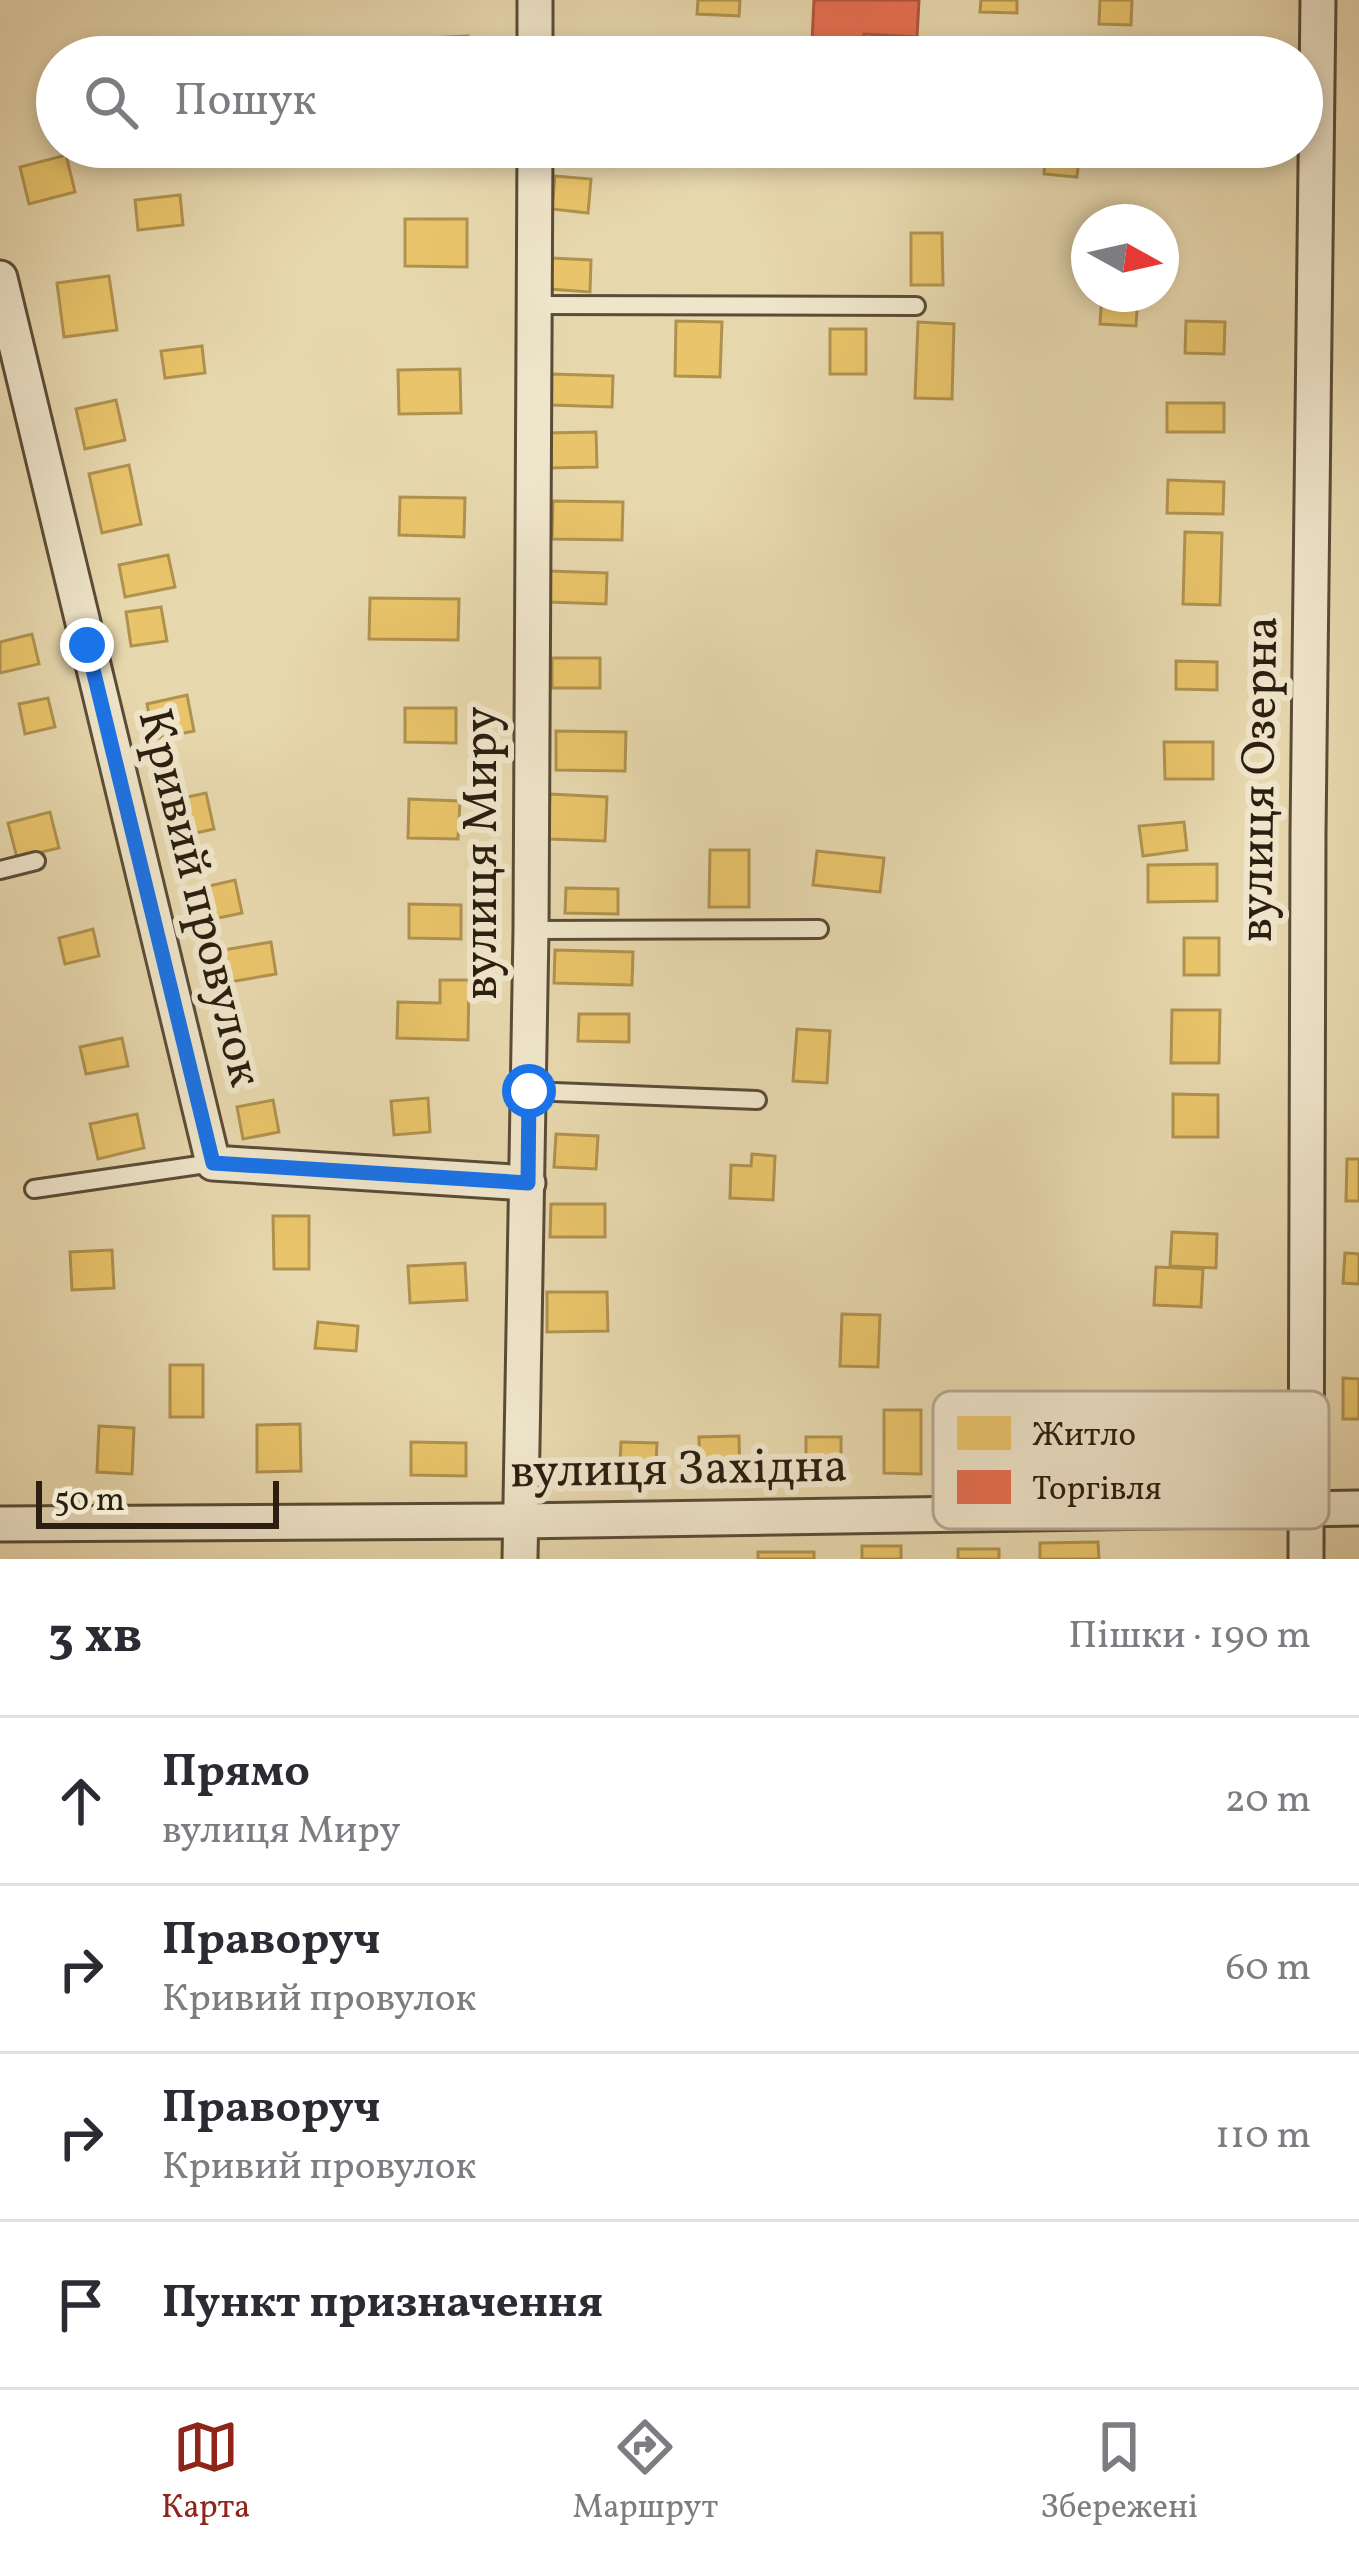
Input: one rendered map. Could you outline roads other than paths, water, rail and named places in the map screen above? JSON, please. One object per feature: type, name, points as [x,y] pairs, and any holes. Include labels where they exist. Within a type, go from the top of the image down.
[{"type":"street","points":[[535,0],[535,36]]},
{"type":"street","name":"вулиця Озерна","points":[[1318,0],[1318,36]]},
{"type":"street","name":"вулиця Миру","points":[[520,1559],[531,929],[535,168]]},
{"type":"street","name":"вулиця Озерна","points":[[1306,1391],[1316,168]]},
{"type":"street","name":"Кривий провулок","points":[[0,278],[213,1163],[528,1183]]},
{"type":"street","name":"вулиця Західна","points":[[1329,1510],[1359,1508]]},
{"type":"street","name":"вулиця Західна","points":[[0,1524],[933,1516]]},
{"type":"lane","points":[[535,305],[916,306]]},
{"type":"lane","points":[[0,870],[37,861]]},
{"type":"lane","points":[[531,929],[819,928]]},
{"type":"lane","points":[[529,1091],[758,1100]]},
{"type":"lane","points":[[34,1189],[213,1163]]}]
